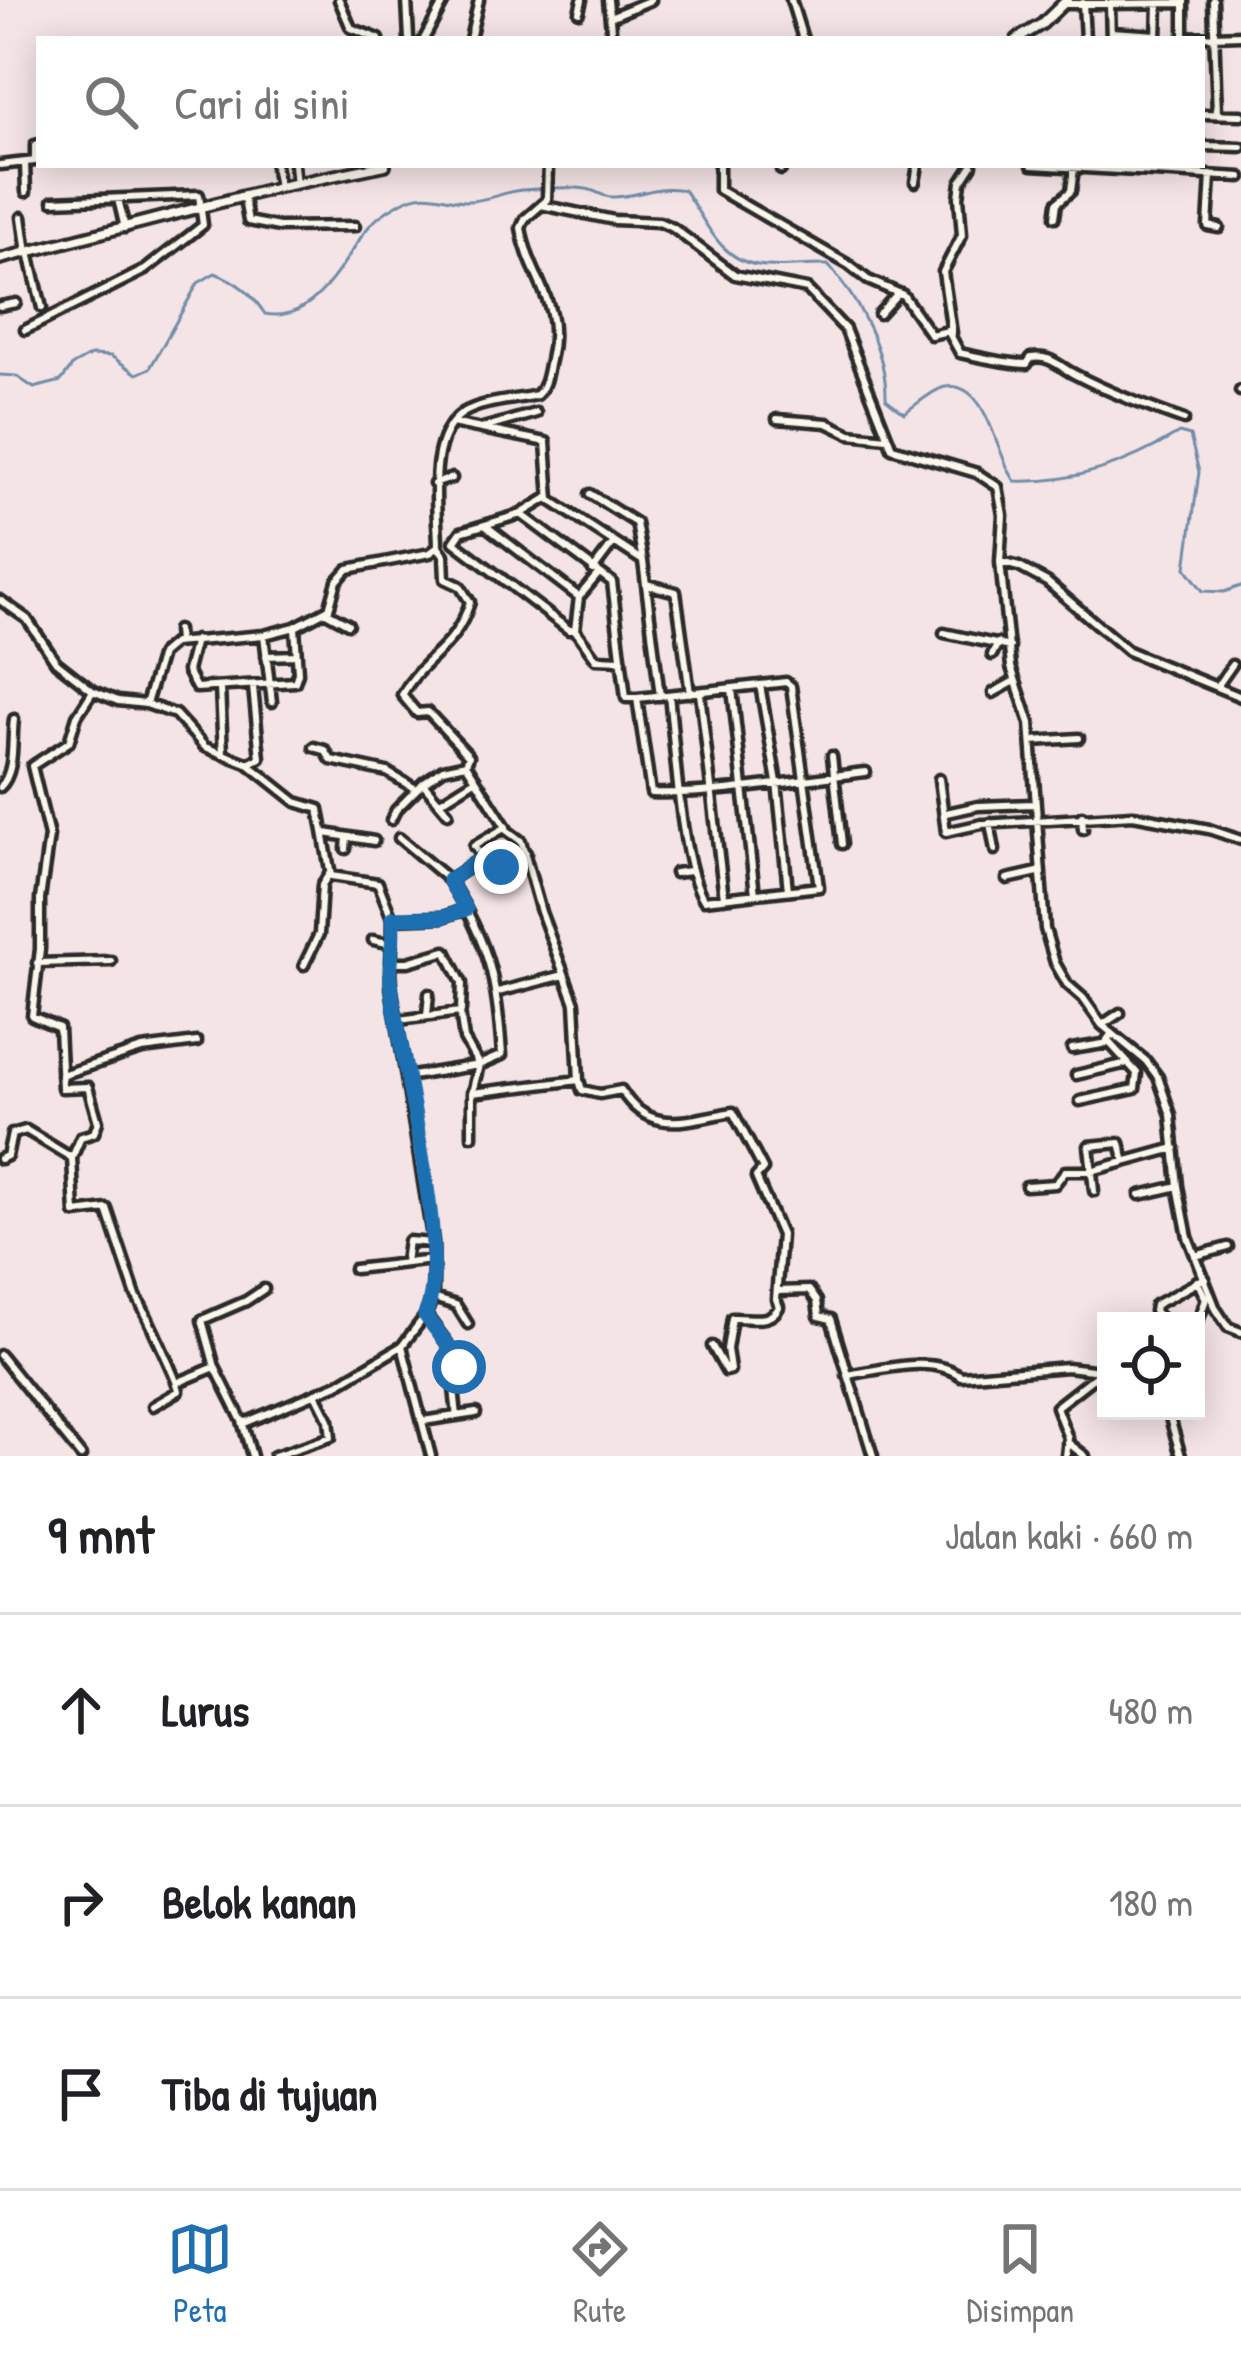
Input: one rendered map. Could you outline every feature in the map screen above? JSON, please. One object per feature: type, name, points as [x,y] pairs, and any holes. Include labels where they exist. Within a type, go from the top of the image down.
[{"type":"street","points":[[338,0],[354,31],[374,36]]},
{"type":"street","points":[[407,0],[409,36]]},
{"type":"street","points":[[426,36],[445,0]]},
{"type":"street","points":[[471,36],[479,0]]},
{"type":"street","points":[[579,12],[582,0]]},
{"type":"street","points":[[608,0],[612,36]]},
{"type":"street","points":[[610,17],[651,0]]},
{"type":"street","points":[[791,0],[802,36]]},
{"type":"street","points":[[1213,0],[1217,114]]},
{"type":"street","points":[[1022,36],[1065,2],[1184,2],[1184,36]]},
{"type":"street","points":[[1110,2],[1111,36]]},
{"type":"street","points":[[1083,3],[1085,36]]},
{"type":"street","points":[[1157,36],[1158,4]]},
{"type":"street","points":[[1205,38],[1241,35]]},
{"type":"street","points":[[1205,114],[1241,115]]},
{"type":"street","points":[[0,165],[35,161],[36,145]]},
{"type":"street","points":[[1205,146],[1241,147]]},
{"type":"street","points":[[25,164],[26,192]]},
{"type":"street","points":[[275,168],[279,188]]},
{"type":"street","points":[[294,168],[296,184]]},
{"type":"street","points":[[0,259],[371,168]]},
{"type":"street","points":[[548,168],[548,190],[520,228],[555,318],[544,388],[537,395],[475,408],[452,423],[434,484],[439,549],[446,580],[460,586],[470,600],[464,623],[448,645],[416,671],[402,695],[417,713],[428,712],[445,726],[469,756],[466,764],[505,829],[520,840],[541,914],[575,1003],[582,1090],[600,1094],[621,1090],[634,1110],[674,1124],[734,1112],[763,1168],[756,1177],[781,1234],[779,1306],[772,1317],[732,1318],[727,1348],[730,1370],[726,1371],[712,1346]]},
{"type":"street","points":[[719,168],[718,190],[908,299],[932,335],[943,329],[952,336]]},
{"type":"street","points":[[914,182],[917,168]]},
{"type":"street","points":[[970,168],[959,197],[962,235],[943,272],[952,336],[960,353],[1016,364],[1043,356],[1104,392],[1184,420]]},
{"type":"street","points":[[1054,217],[1057,203],[1071,191],[1074,168],[1167,169],[1241,177]]},
{"type":"street","points":[[1211,175],[1208,226],[1220,229]]},
{"type":"street","points":[[26,330],[145,270],[200,231],[203,208],[200,195],[53,201]]},
{"type":"street","points":[[118,199],[125,228]]},
{"type":"street","points":[[244,199],[248,221],[279,227],[355,226]]},
{"type":"street","points":[[541,205],[614,220],[659,222],[674,228],[735,275],[807,289],[841,322],[887,438],[899,452],[993,481],[1003,515],[1000,562],[1013,682],[1030,723],[1045,929],[1067,984],[1158,1078],[1172,1115],[1179,1219],[1206,1299],[1201,1312]]},
{"type":"street","points":[[22,217],[42,308]]},
{"type":"street","points":[[783,295],[788,285]]},
{"type":"street","points":[[879,314],[898,293]]},
{"type":"street","points":[[0,306],[16,303]]},
{"type":"street","points":[[479,428],[536,413]]},
{"type":"street","points":[[777,419],[827,423],[850,434],[887,438]]},
{"type":"street","points":[[452,423],[545,442],[548,497]]},
{"type":"street","points":[[434,484],[452,478]]},
{"type":"street","points":[[521,514],[614,586],[626,698],[637,698],[664,696],[690,693],[700,693],[786,682],[791,686],[819,887],[704,900],[690,871],[681,792],[664,696],[644,583],[636,524],[590,494]]},
{"type":"street","points":[[548,497],[521,514],[461,532],[454,542],[541,611],[575,630],[598,660],[622,660]]},
{"type":"street","points":[[548,497],[643,561]]},
{"type":"street","points":[[486,526],[579,597]]},
{"type":"street","points":[[575,630],[579,597],[614,542]]},
{"type":"street","points":[[146,704],[161,654],[178,642],[264,635],[296,627],[326,612],[342,573],[353,566],[439,549]]},
{"type":"street","points":[[1000,562],[1019,566],[1047,582],[1128,651],[1151,664],[1183,670],[1241,698]]},
{"type":"street","points":[[644,583],[676,592],[690,693]]},
{"type":"street","points":[[0,600],[27,619],[56,662],[93,691],[175,714],[200,744],[247,763],[296,802],[319,809],[329,874],[322,885],[319,934],[304,965]]},
{"type":"street","points":[[326,612],[348,624]]},
{"type":"street","points":[[195,640],[187,669],[194,686],[253,687],[296,681],[296,627]]},
{"type":"street","points":[[177,630],[178,642]]},
{"type":"street","points":[[944,633],[1010,647]]},
{"type":"street","points":[[264,635],[272,702]]},
{"type":"street","points":[[992,655],[998,643]]},
{"type":"street","points":[[266,656],[297,655]]},
{"type":"street","points":[[1218,686],[1232,665]]},
{"type":"street","points":[[993,693],[1013,682]]},
{"type":"street","points":[[760,685],[777,782],[788,891]]},
{"type":"street","points":[[247,763],[260,758],[253,687]]},
{"type":"street","points":[[220,688],[223,754]]},
{"type":"street","points":[[732,689],[754,895]]},
{"type":"street","points":[[12,766],[32,766],[69,742],[77,716],[93,691]]},
{"type":"street","points":[[700,693],[724,898]]},
{"type":"street","points":[[637,698],[650,793],[866,772]]},
{"type":"street","points":[[0,787],[12,766],[14,719]]},
{"type":"street","points":[[1031,741],[1078,738]]},
{"type":"street","points":[[314,747],[325,749],[331,760],[386,772],[420,786],[448,813]]},
{"type":"street","points":[[832,756],[842,844]]},
{"type":"street","points":[[392,820],[420,786],[443,769],[466,764]]},
{"type":"street","points":[[32,766],[49,836],[33,1018],[58,1028],[64,1090],[88,1087],[97,1130],[82,1135],[72,1158],[74,1212],[107,1209],[152,1335],[179,1382],[179,1391],[153,1406]]},
{"type":"street","points":[[939,779],[945,831],[1082,816],[1162,819],[1241,840]]},
{"type":"street","points":[[440,802],[475,780]]},
{"type":"street","points":[[946,813],[978,806],[1034,804]]},
{"type":"street","points":[[1082,816],[1083,829]]},
{"type":"street","points":[[990,823],[995,850]]},
{"type":"street","points":[[505,829],[474,846],[482,858],[495,871],[526,854]]},
{"type":"street","points":[[325,832],[374,842]]},
{"type":"street","points":[[346,849],[347,837]]},
{"type":"street","points":[[399,838],[449,880],[488,952],[498,992],[502,1055],[478,1065],[406,1077]]},
{"type":"street","points":[[449,880],[482,858]]},
{"type":"street","points":[[675,873],[690,871]]},
{"type":"street","points":[[1006,879],[1038,872]]},
{"type":"street","points":[[242,1421],[367,1369],[401,1346],[433,1298],[433,1243],[391,962],[392,918],[376,881],[329,874]]},
{"type":"street","points":[[392,918],[443,917],[466,909]]},
{"type":"street","points":[[373,940],[392,944]]},
{"type":"street","points":[[391,962],[408,962],[446,950],[462,983],[464,1039],[478,1065],[472,1093],[472,1136]]},
{"type":"street","points":[[37,963],[111,961]]},
{"type":"street","points":[[498,992],[564,975]]},
{"type":"street","points":[[427,1015],[429,994]]},
{"type":"street","points":[[399,1020],[460,1012]]},
{"type":"street","points":[[1102,1024],[1120,1013]]},
{"type":"street","points":[[1080,1101],[1134,1091],[1137,1073],[1109,1043],[1112,1033]]},
{"type":"street","points":[[62,1075],[138,1050],[197,1042]]},
{"type":"street","points":[[1072,1048],[1109,1043]]},
{"type":"street","points":[[1076,1075],[1128,1063]]},
{"type":"street","points":[[472,1093],[579,1080]]},
{"type":"street","points":[[0,1159],[7,1156],[12,1134],[22,1129],[72,1158]]},
{"type":"street","points":[[1094,1191],[1089,1146],[1120,1143],[1125,1162]]},
{"type":"street","points":[[1026,1186],[1055,1184],[1065,1172],[1090,1172],[1175,1148]]},
{"type":"street","points":[[1140,1195],[1178,1186]]},
{"type":"street","points":[[405,1262],[408,1241],[433,1243]]},
{"type":"street","points":[[1195,1256],[1228,1247]]},
{"type":"street","points":[[354,1269],[433,1260]]},
{"type":"street","points":[[1156,1312],[1155,1305],[1201,1279]]},
{"type":"street","points":[[1201,1279],[1228,1327],[1241,1332]]},
{"type":"street","points":[[252,1456],[242,1421],[214,1367],[202,1320],[264,1289]]},
{"type":"street","points":[[777,1291],[810,1291],[820,1318],[831,1319],[873,1456]]},
{"type":"street","points":[[433,1298],[456,1305],[468,1324]]},
{"type":"street","points":[[425,1315],[449,1346],[453,1367],[462,1372],[463,1383],[454,1388],[458,1416]]},
{"type":"street","points":[[401,1346],[431,1456]]},
{"type":"street","points":[[0,1355],[81,1456]]},
{"type":"street","points":[[847,1375],[914,1365],[949,1366],[961,1376],[1067,1367],[1097,1369]]},
{"type":"street","points":[[179,1382],[214,1367]]},
{"type":"street","points":[[1066,1456],[1067,1442],[1056,1407],[1097,1375]]},
{"type":"street","points":[[276,1456],[331,1437],[329,1420],[316,1394]]},
{"type":"street","points":[[423,1421],[476,1413]]},
{"type":"street","points":[[1171,1420],[1181,1456]]},
{"type":"street","points":[[1067,1442],[1085,1456]]},
{"type":"waterway","points":[[0,375],[16,376],[34,388],[61,381],[73,365],[91,355],[111,356],[137,374],[150,368],[198,283],[215,273],[243,289],[265,314],[298,310],[325,288],[374,222],[411,198],[427,195],[473,201],[521,190],[562,188],[612,197],[684,190],[723,247],[744,262],[775,267],[828,265],[869,328],[882,363],[886,399],[904,413],[945,387],[960,388],[981,406],[1015,481],[1080,475],[1140,454],[1179,433],[1190,436],[1199,472],[1186,568],[1203,591],[1224,592],[1241,586]]},
{"type":"route","points":[[459,1367],[453,1367],[449,1346],[425,1315],[433,1298],[433,1243],[391,986],[392,918],[419,920],[466,909],[449,880],[482,858],[495,871],[501,867]]}]
